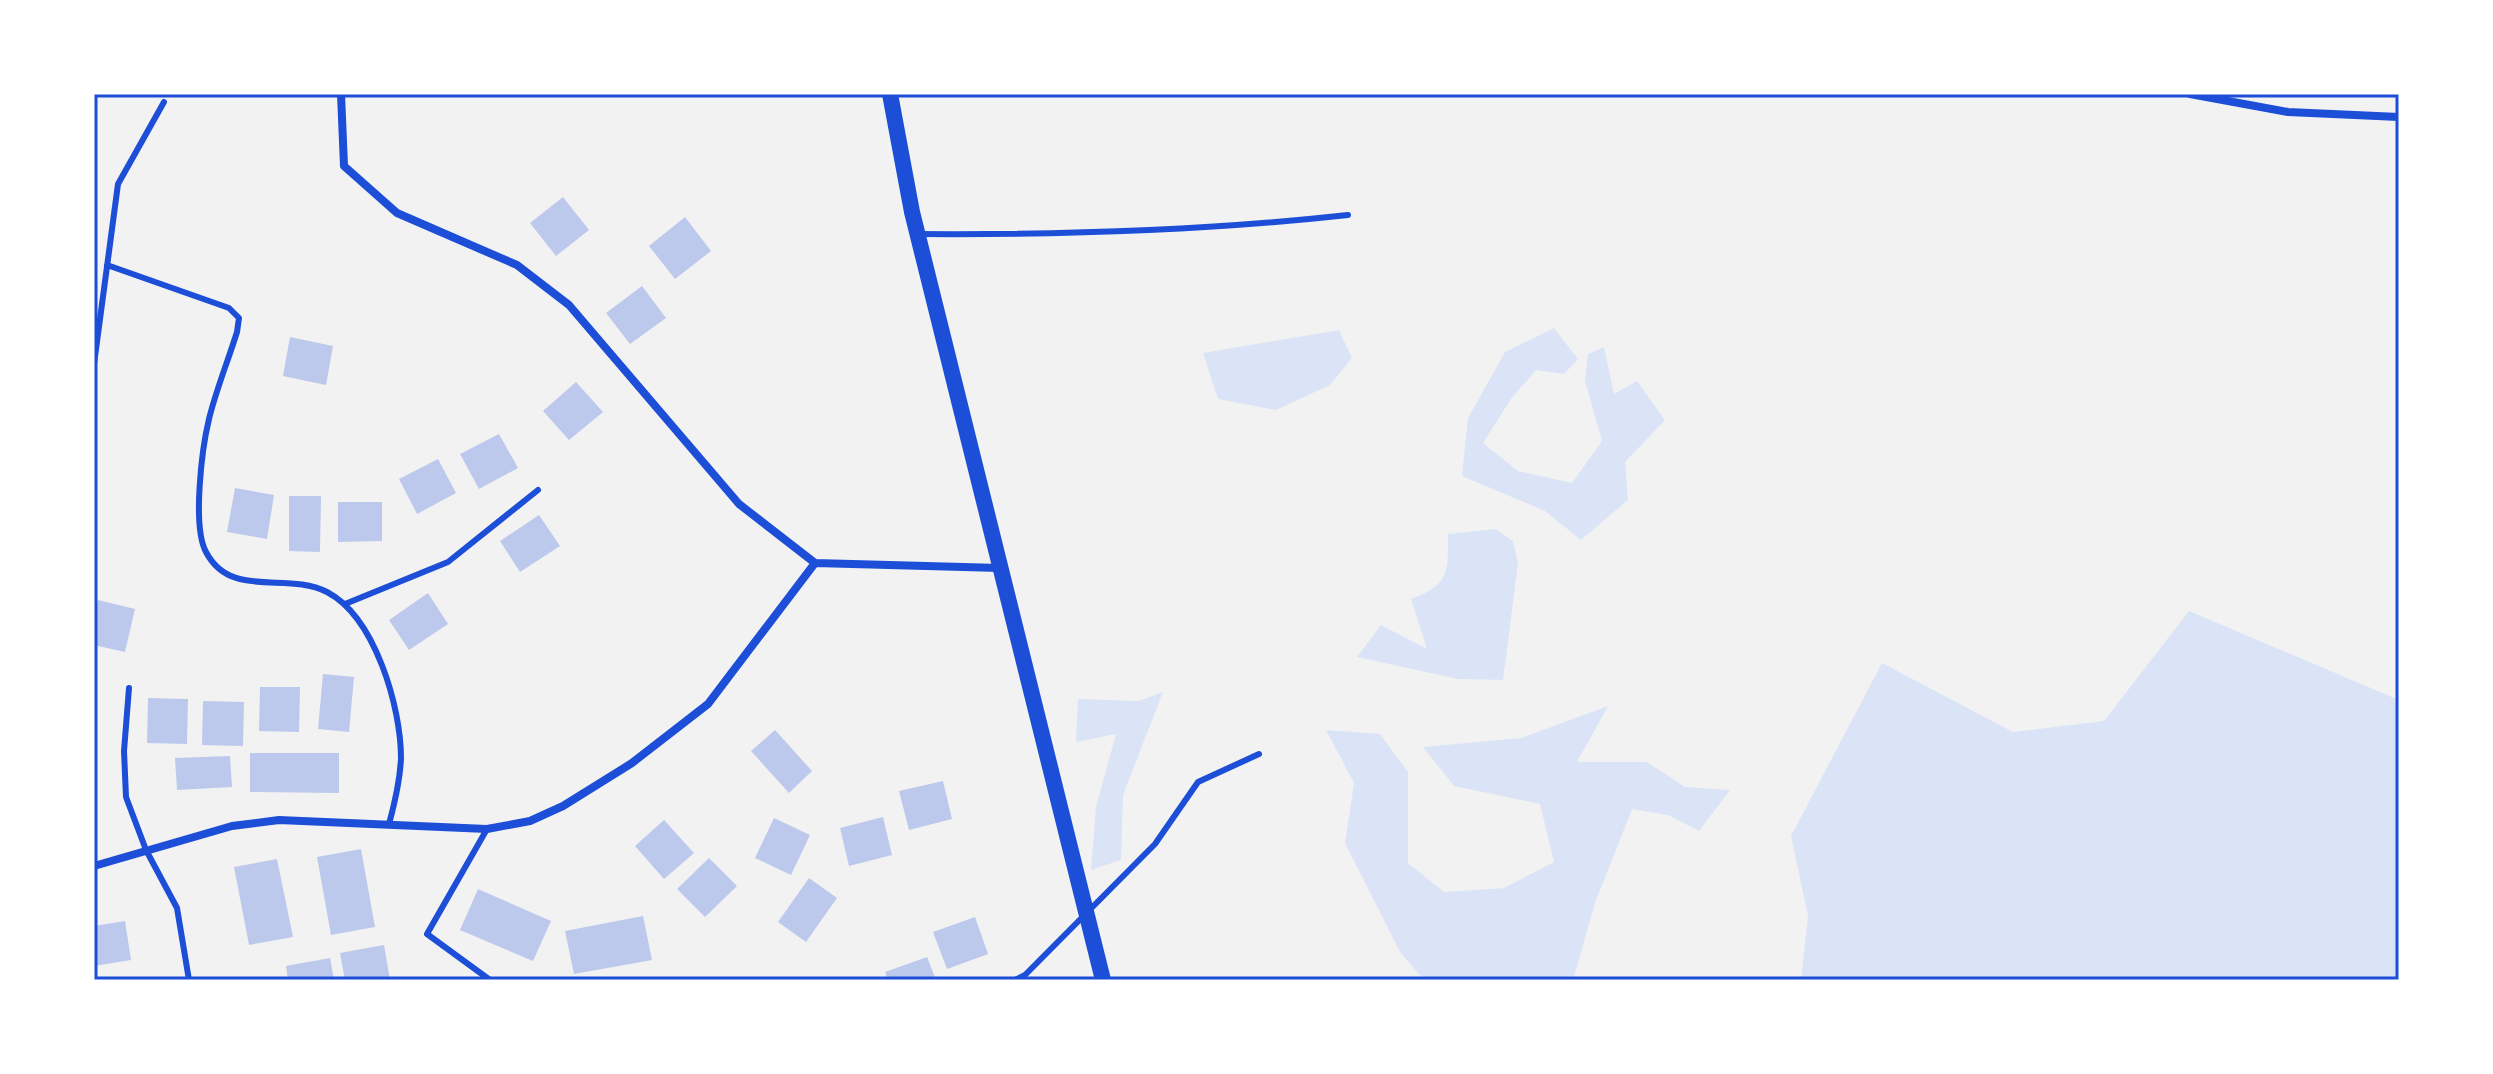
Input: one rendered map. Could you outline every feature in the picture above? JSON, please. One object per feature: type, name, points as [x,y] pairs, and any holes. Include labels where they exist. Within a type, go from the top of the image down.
[{"type":"main road","points":[[890,94],[918,234],[1103,980]]},
{"type":"street","points":[[341,94],[344,166],[397,213],[517,265],[569,305],[739,504],[815,563],[1001,568]]},
{"type":"street","points":[[2190,94],[2288,112],[2399,117]]},
{"type":"street","points":[[94,866],[232,826],[279,820],[487,829],[530,821],[563,806],[632,763],[708,704],[815,563]]},
{"type":"lane","points":[[94,364],[118,184],[164,102]]},
{"type":"lane","points":[[918,234],[1083,235],[1264,224],[1348,215]]},
{"type":"lane","points":[[107,265],[229,308],[239,318],[208,420],[199,513],[200,537],[214,564],[230,577],[250,583],[311,586],[345,604],[359,619],[386,679],[397,723],[401,756],[399,789],[389,824]]},
{"type":"lane","points":[[345,604],[448,562],[538,490]]},
{"type":"lane","points":[[129,688],[124,751],[126,797],[146,850],[177,908],[189,980]]},
{"type":"lane","points":[[1015,980],[1025,975],[1155,844],[1198,782],[1259,754]]},
{"type":"lane","points":[[487,829],[427,934],[490,980]]},
{"type":"shaded area","points":[[1554,328],[1578,359],[1564,374],[1536,370],[1511,399],[1483,443],[1518,471],[1572,483],[1602,441],[1585,381],[1588,354],[1604,347],[1614,394],[1637,381],[1665,420],[1625,462],[1628,500],[1581,540],[1545,511],[1462,476],[1468,418],[1505,352]]},
{"type":"shaded area","points":[[1339,330],[1352,358],[1330,385],[1276,410],[1218,399],[1203,353]]},
{"type":"shaded area","points":[[1495,529],[1513,541],[1518,563],[1503,680],[1458,679],[1357,657],[1381,625],[1427,649],[1411,599],[1433,588],[1444,575],[1448,534]]},
{"type":"shaded area","points":[[2189,611],[2399,700],[2399,980],[1801,980],[1808,916],[1791,836],[1882,663],[2013,732],[2104,721]]},
{"type":"shaded area","points":[[1163,692],[1123,795],[1121,860],[1091,870],[1096,807],[1116,734],[1076,742],[1078,699],[1139,701]]},
{"type":"shaded area","points":[[1608,706],[1577,762],[1647,762],[1685,787],[1730,790],[1699,831],[1668,815],[1632,809],[1595,903],[1573,980],[1424,980],[1400,952],[1345,843],[1354,783],[1326,730],[1380,734],[1408,772],[1408,863],[1444,892],[1504,888],[1554,862],[1540,804],[1454,786],[1423,747],[1521,738]]},
{"type":"building","points":[[563,197],[589,230],[556,256],[530,223]]},
{"type":"building","points":[[685,217],[711,251],[675,279],[649,246]]},
{"type":"building","points":[[642,286],[666,318],[630,344],[606,313]]},
{"type":"building","points":[[290,337],[333,346],[326,385],[283,376]]},
{"type":"building","points":[[576,382],[603,412],[569,440],[543,411]]},
{"type":"building","points":[[499,434],[518,468],[479,489],[460,454]]},
{"type":"building","points":[[438,459],[456,493],[417,514],[399,479]]},
{"type":"building","points":[[235,488],[274,495],[267,539],[227,532]]},
{"type":"building","points":[[289,496],[321,496],[320,552],[289,551]]},
{"type":"building","points":[[338,502],[382,502],[382,541],[338,542]]},
{"type":"building","points":[[539,515],[560,546],[520,572],[500,541]]},
{"type":"building","points":[[428,593],[448,624],[409,650],[389,620]]},
{"type":"building","points":[[98,600],[135,609],[125,652],[94,645],[94,617]]},
{"type":"building","points":[[323,674],[354,677],[349,732],[318,729]]},
{"type":"building","points":[[260,687],[300,687],[299,732],[259,731]]},
{"type":"building","points":[[148,698],[188,699],[187,744],[147,743]]},
{"type":"building","points":[[203,701],[244,702],[243,746],[202,745]]},
{"type":"building","points":[[775,730],[812,771],[789,793],[751,751]]},
{"type":"building","points":[[250,753],[339,753],[339,793],[250,792]]},
{"type":"building","points":[[230,756],[232,787],[177,790],[175,758]]},
{"type":"building","points":[[943,781],[952,819],[909,830],[899,791]]},
{"type":"building","points":[[883,817],[892,855],[849,866],[840,828]]},
{"type":"building","points":[[774,818],[810,835],[791,875],[755,858]]},
{"type":"building","points":[[664,820],[694,853],[664,879],[635,846]]},
{"type":"building","points":[[361,849],[375,927],[331,935],[317,857]]},
{"type":"building","points":[[709,858],[737,886],[705,917],[677,889]]},
{"type":"building","points":[[277,859],[293,937],[249,945],[234,867]]},
{"type":"building","points":[[809,878],[837,898],[806,942],[778,922]]},
{"type":"building","points":[[478,889],[551,921],[533,961],[460,930]]},
{"type":"building","points":[[643,916],[652,960],[574,974],[565,931]]},
{"type":"building","points":[[975,917],[988,954],[947,969],[933,932]]},
{"type":"building","points":[[125,921],[131,960],[94,966],[94,926]]},
{"type":"building","points":[[384,945],[390,980],[345,980],[340,953]]},
{"type":"building","points":[[927,957],[936,980],[888,980],[885,972]]},
{"type":"building","points":[[330,958],[334,980],[288,980],[286,966]]}]
